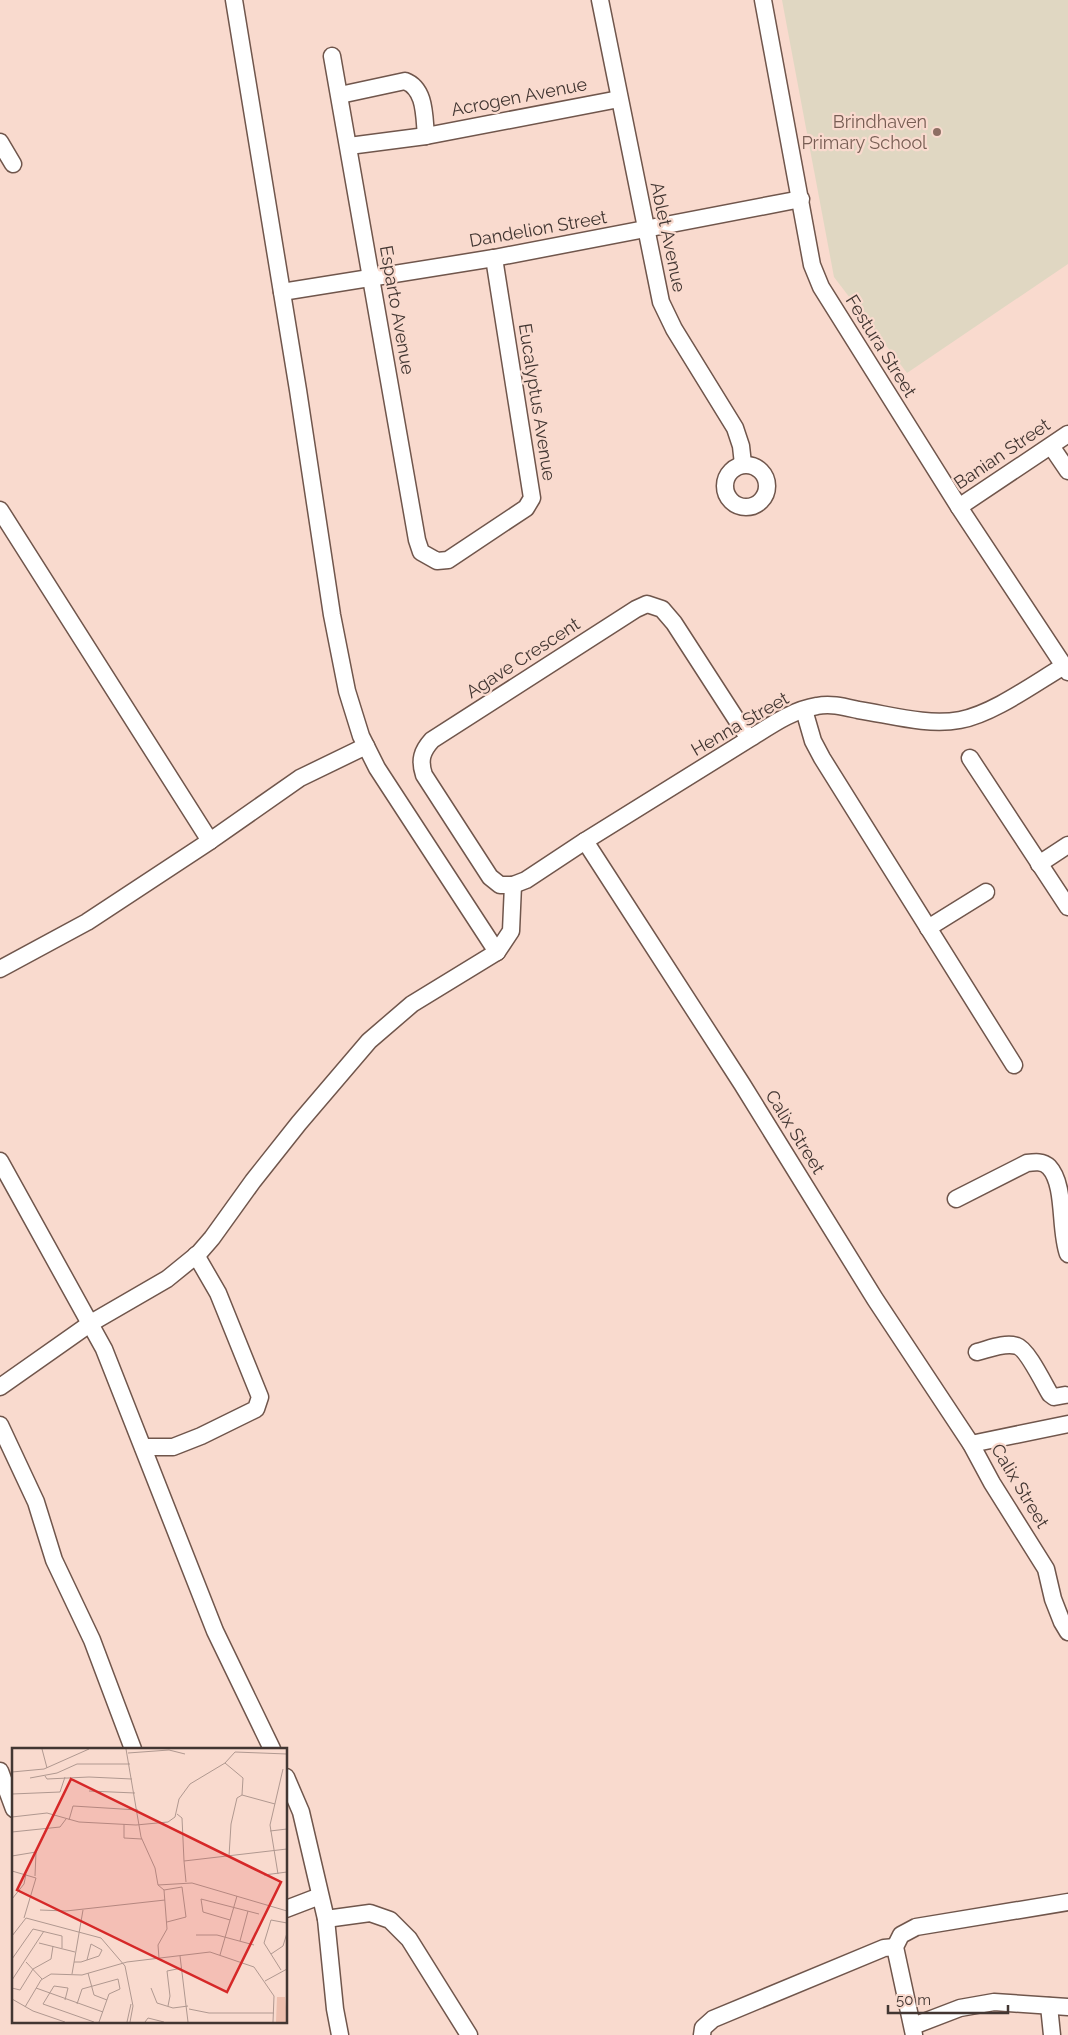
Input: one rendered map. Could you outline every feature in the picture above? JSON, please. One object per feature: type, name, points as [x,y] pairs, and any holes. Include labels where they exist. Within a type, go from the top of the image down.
[{"type":"street","points":[[234,0],[332,615],[347,691],[361,736],[391,790],[497,952]]},
{"type":"street","name":"Ablet Avenue","points":[[600,0],[660,302],[674,329],[735,428],[741,446],[743,464]]},
{"type":"street","name":"Festura Street","points":[[763,0],[812,265],[821,287],[959,507],[1066,669]]},
{"type":"street","name":"Esparto Avenue","points":[[332,56],[350,146],[370,278],[417,540],[421,552],[437,561]]},
{"type":"street","points":[[340,95],[405,81],[412,83],[422,100],[426,136]]},
{"type":"street","name":"Acrogen Avenue","points":[[350,146],[426,136],[619,99]]},
{"type":"street","points":[[0,142],[13,164]]},
{"type":"street","name":"Dandelion Street","points":[[282,292],[494,258],[801,199]]},
{"type":"street","name":"Eucalyptus Avenue","points":[[437,561],[448,560],[526,508],[532,498],[494,258]]},
{"type":"street","name":"Banian Street","points":[[959,507],[1068,434]]},
{"type":"street","points":[[1051,446],[1068,471]]},
{"type":"street","points":[[0,510],[210,841]]},
{"type":"street","name":"Agave Crescent","points":[[513,885],[500,885],[490,877],[424,775],[421,764],[425,748],[432,740],[636,609],[647,604],[662,609],[674,622],[749,739]]},
{"type":"street","name":"Henna Street","points":[[513,885],[526,880],[774,723],[804,710],[828,704],[912,719],[944,722],[962,720],[997,706],[1066,669]]},
{"type":"street","points":[[804,710],[813,741],[822,758],[1014,1065]]},
{"type":"street","points":[[0,969],[87,922],[210,841],[300,778],[366,746]]},
{"type":"street","points":[[970,758],[1068,907]]},
{"type":"street","name":"Calix Street","points":[[585,841],[742,1084],[875,1299],[971,1444],[992,1482],[1046,1569],[1053,1599],[1068,1632]]},
{"type":"street","points":[[1040,864],[1068,845]]},
{"type":"street","points":[[0,1387],[91,1323],[151,1289],[196,1255],[212,1238],[253,1181],[299,1123],[369,1041],[412,1004],[497,952],[511,931],[513,885]]},
{"type":"street","points":[[928,928],[986,892]]},
{"type":"street","points":[[0,1162],[104,1349],[215,1631],[272,1748]]},
{"type":"street","points":[[956,1199],[1027,1163],[1037,1162],[1048,1165],[1058,1187],[1062,1230],[1068,1254]]},
{"type":"street","points":[[143,1447],[173,1447],[201,1436],[256,1410],[260,1397],[218,1292],[196,1255]]},
{"type":"street","points":[[978,1352],[1006,1344],[1017,1346],[1025,1352],[1050,1394],[1054,1397],[1067,1397]]},
{"type":"street","name":"Calix Street","points":[[971,1444],[1068,1424]]},
{"type":"street","points":[[0,1425],[36,1502],[54,1560],[92,1640],[133,1748]]},
{"type":"street","points":[[0,1770],[12,1803]]},
{"type":"street","points":[[288,1780],[302,1812],[326,1919],[335,2009],[340,2035]]},
{"type":"street","points":[[288,1907],[320,1896]]},
{"type":"street","points":[[1068,1902],[916,1927],[901,1934],[895,1947],[914,2030],[960,2008],[994,2002],[1068,2007]]},
{"type":"street","points":[[326,1919],[370,1913],[390,1920],[409,1939],[469,2035]]},
{"type":"street","points":[[702,2035],[703,2028],[713,2019],[884,1948],[895,1947]]},
{"type":"street","points":[[1049,2006],[1052,2035]]},
{"type":"shaded area","name":"Brindhaven Primary School","points":[[782,0],[1068,0],[1068,264],[907,373],[834,277]]},
{"type":"place","name":"Brindhaven Primary School","points":[[937,132]]}]
